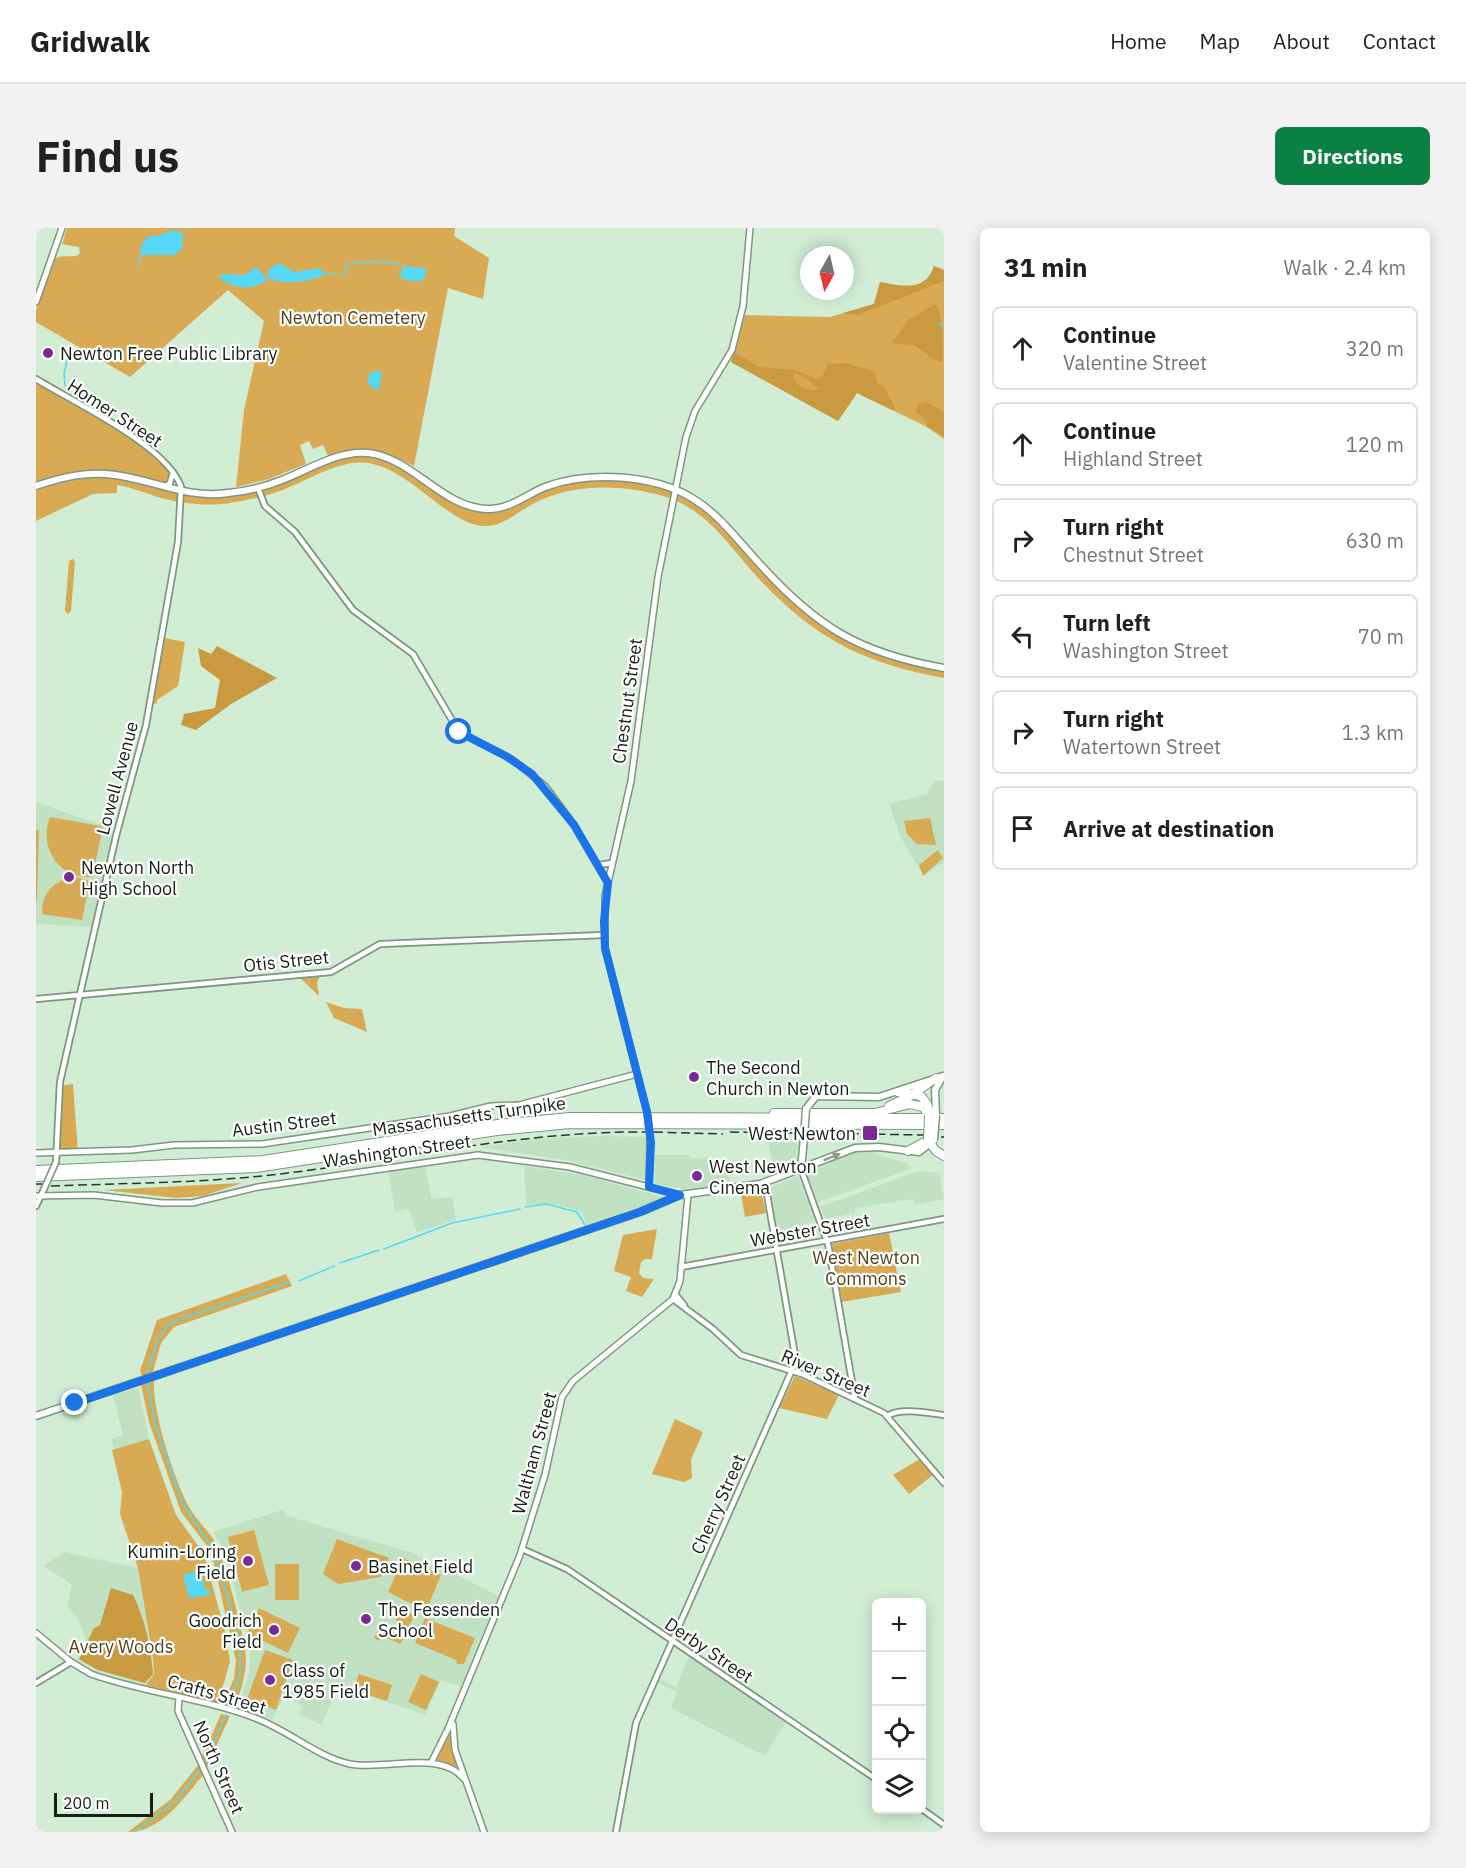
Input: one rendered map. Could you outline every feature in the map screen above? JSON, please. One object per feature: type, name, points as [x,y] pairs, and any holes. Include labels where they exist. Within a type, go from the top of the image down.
[{"type":"highway","points":[[865,1113],[886,1107],[915,1093],[941,1076]]},
{"type":"highway","points":[[898,1092],[915,1093],[926,1102],[933,1116],[931,1141],[944,1154]]},
{"type":"highway","points":[[728,1117],[750,1113],[885,1112],[914,1104],[923,1107],[933,1116]]},
{"type":"highway","name":"Massachusetts Turnpike","points":[[36,1170],[274,1158],[545,1118],[933,1116]]},
{"type":"highway","name":"Massachusetts Turnpike","points":[[36,1177],[262,1167],[497,1131],[570,1124],[944,1125]]},
{"type":"highway","points":[[903,1126],[944,1130]]},
{"type":"highway","points":[[908,1151],[931,1141]]},
{"type":"main road","points":[[36,302],[62,228]]},
{"type":"main road","name":"Chestnut Street","points":[[649,1187],[650,1136],[647,1112],[614,991],[604,935],[608,883],[633,772],[657,585],[691,420],[724,368],[736,338],[743,306],[750,228]]},
{"type":"main road","points":[[36,486],[69,476],[89,474],[121,476],[180,492],[215,495],[258,488],[338,457],[363,453],[377,455],[398,464],[455,500],[482,508],[503,507],[548,486],[585,478],[638,482],[676,490],[713,512],[778,584],[823,624],[878,652],[944,668]]},
{"type":"main road","name":"Austin Street","points":[[36,1153],[132,1150],[165,1145],[262,1144],[438,1118],[485,1107],[519,1105],[637,1074]]},
{"type":"main road","points":[[801,1169],[806,1108],[816,1096],[867,1098],[898,1092],[941,1076]]},
{"type":"main road","points":[[933,1116],[934,1092],[941,1076]]},
{"type":"main road","name":"Washington Street","points":[[40,1194],[93,1195],[162,1203],[192,1203],[258,1186],[474,1155],[567,1166],[680,1195],[688,1195],[765,1183],[794,1170],[858,1148],[908,1151]]},
{"type":"main road","name":"Washington Street","points":[[794,1170],[803,1159]]},
{"type":"main road","points":[[36,1416],[640,1212],[680,1195]]},
{"type":"main road","points":[[674,1297],[681,1267],[688,1195]]},
{"type":"main road","name":"Waltham Street","points":[[431,1763],[453,1719],[522,1549],[546,1475],[565,1391],[674,1297]]},
{"type":"main road","name":"Crafts Street","points":[[36,1633],[69,1660],[94,1675],[255,1718],[344,1762],[366,1766],[431,1763],[451,1767],[464,1779]]},
{"type":"main road","name":"North Street","points":[[171,1696],[172,1705],[179,1713],[232,1832]]},
{"type":"main road","name":"North Street","points":[[179,1698],[179,1713]]},
{"type":"main road","name":"Waltham Street","points":[[453,1719],[454,1744],[464,1779],[484,1832]]},
{"type":"street","name":"Homer Street","points":[[36,379],[138,440],[156,454],[174,474],[180,492]]},
{"type":"street","points":[[161,488],[171,483],[174,474]]},
{"type":"street","points":[[258,488],[265,506],[295,532],[353,610],[413,654],[459,732],[506,756],[532,774],[552,795],[578,831],[608,883]]},
{"type":"street","name":"Lowell Avenue","points":[[36,1206],[56,1162],[59,1089],[117,830],[147,720],[178,542],[180,492]]},
{"type":"street","points":[[599,865],[612,862]]},
{"type":"street","name":"Otis Street","points":[[36,999],[331,972],[382,944],[604,935]]},
{"type":"street","points":[[801,1169],[827,1241],[855,1400]]},
{"type":"street","name":"Cherry Street","points":[[616,1832],[636,1725],[792,1370],[796,1351],[765,1183]]},
{"type":"street","name":"Webster Street","points":[[681,1267],[944,1219]]},
{"type":"street","name":"River Street","points":[[674,1297],[738,1353],[792,1370],[887,1416],[944,1483]]},
{"type":"street","points":[[887,1416],[892,1413],[912,1412],[944,1415]]},
{"type":"street","name":"Derby Street","points":[[522,1549],[567,1569],[872,1776]]},
{"type":"street","points":[[36,1683],[60,1669],[69,1660]]},
{"type":"street","points":[[926,1812],[944,1825]]},
{"type":"shaded area","points":[[935,780],[944,781],[944,862],[924,876],[901,838],[889,804],[927,794]]},
{"type":"shaded area","name":"Newton North High School","points":[[36,802],[113,829],[92,927],[36,924]]},
{"type":"shaded area","points":[[646,1137],[645,1180],[570,1161],[480,1147],[535,1139]]},
{"type":"shaded area","points":[[768,1142],[799,1142],[795,1161],[775,1172]]},
{"type":"shaded area","points":[[871,1151],[876,1155],[907,1163],[910,1169],[818,1202],[806,1172],[856,1152]]},
{"type":"shaded area","points":[[655,1155],[690,1155],[691,1159],[709,1157],[711,1171],[728,1170],[730,1181],[728,1184],[683,1189],[655,1184]]},
{"type":"shaded area","points":[[524,1166],[584,1175],[665,1198],[587,1225],[581,1211],[548,1203],[526,1205]]},
{"type":"shaded area","points":[[425,1167],[432,1199],[452,1197],[456,1220],[417,1232],[409,1209],[395,1212],[388,1171]]},
{"type":"shaded area","points":[[919,1171],[939,1173],[944,1199],[915,1205],[913,1199],[855,1208],[855,1213],[824,1219],[820,1207]]},
{"type":"shaded area","points":[[798,1176],[816,1221],[777,1232],[769,1188]]},
{"type":"shaded area","points":[[136,1388],[139,1391],[149,1439],[115,1450],[111,1439],[123,1435],[113,1395]]},
{"type":"shaded area","name":"The Fessenden School","points":[[282,1510],[287,1516],[410,1552],[499,1596],[461,1687],[441,1680],[425,1715],[339,1685],[321,1725],[299,1714],[303,1706],[284,1697],[272,1720],[238,1707],[249,1672],[250,1650],[225,1552],[213,1532]]},
{"type":"shaded area","points":[[65,1552],[138,1568],[154,1674],[146,1685],[97,1671],[77,1660],[86,1640],[78,1618],[67,1607],[72,1584],[43,1566]]},
{"type":"shaded area","points":[[689,1656],[786,1722],[765,1756],[671,1708],[677,1692],[658,1683],[660,1679],[676,1687]]},
{"type":"green space","name":"Newton Cemetery","points":[[67,228],[455,228],[454,236],[489,258],[483,299],[448,288],[414,466],[372,450],[352,450],[328,456],[323,445],[313,449],[309,441],[300,445],[306,464],[269,479],[236,487],[244,410],[264,321],[228,290],[130,377],[36,322],[36,310],[55,259],[80,253],[79,247],[62,244]]},
{"type":"green space","points":[[934,266],[944,270],[944,439],[927,427],[857,393],[838,421],[731,362],[745,315],[830,317],[874,304],[880,282],[905,286],[919,284],[930,274]]},
{"type":"green space","points":[[934,266],[944,270],[944,281],[858,315],[843,313],[874,304],[880,282],[905,286],[919,284],[930,274]]},
{"type":"green space","points":[[936,305],[938,309],[941,324],[942,362],[931,358],[914,345],[892,343],[907,321]]},
{"type":"green space","points":[[734,352],[759,367],[794,370],[817,379],[822,377],[828,364],[845,363],[874,371],[877,383],[884,387],[895,408],[892,410],[857,393],[838,421],[731,362]],"holes":[[[794,373],[806,378],[819,389],[804,388],[793,379]]]},
{"type":"green space","points":[[36,379],[138,440],[173,472],[168,485],[183,493],[247,490],[322,463],[363,453],[392,461],[455,500],[495,509],[548,486],[602,478],[656,484],[703,505],[797,603],[859,645],[944,668],[944,678],[891,665],[845,647],[803,620],[783,603],[719,532],[694,511],[663,496],[630,489],[579,489],[562,493],[531,505],[504,521],[485,526],[471,524],[458,517],[384,467],[357,463],[335,467],[269,495],[226,504],[207,505],[179,502],[117,485],[117,493],[93,494],[36,521]]},
{"type":"green space","points":[[927,402],[944,412],[944,436],[927,427],[926,421],[916,411],[918,404]]},
{"type":"green space","points":[[73,559],[75,562],[71,611],[68,614],[65,611],[69,561]]},
{"type":"green space","points":[[165,638],[185,642],[178,686],[157,700],[157,704],[153,703]]},
{"type":"green space","points":[[217,646],[277,678],[231,704],[196,730],[181,725],[184,714],[215,708],[220,680],[201,666],[198,648],[211,654]]},
{"type":"green space","points":[[50,817],[103,828],[92,877],[70,873],[54,859],[47,839]]},
{"type":"green space","points":[[930,818],[936,845],[917,844],[907,834],[904,821]]},
{"type":"green space","points":[[36,830],[39,830],[37,901],[36,901]]},
{"type":"green space","points":[[938,850],[943,858],[923,876],[919,865]]},
{"type":"green space","points":[[76,877],[90,881],[82,920],[42,914],[44,899],[51,888],[62,881]]},
{"type":"green space","points":[[321,973],[317,983],[319,996],[299,977]]},
{"type":"green space","points":[[326,1002],[344,1008],[362,1009],[367,1032],[334,1018]]},
{"type":"green space","points":[[73,1084],[78,1153],[58,1153],[60,1086]]},
{"type":"green space","points":[[242,1183],[203,1196],[177,1198],[104,1190]]},
{"type":"green space","points":[[761,1192],[766,1213],[745,1217],[741,1194]]},
{"type":"green space","points":[[657,1229],[652,1259],[645,1259],[641,1262],[639,1273],[643,1278],[654,1279],[642,1297],[626,1291],[631,1277],[614,1271],[623,1235]]},
{"type":"green space","name":"West Newton Commons","points":[[889,1233],[901,1292],[842,1302],[832,1244]]},
{"type":"green space","points":[[286,1274],[292,1286],[174,1327],[161,1343],[153,1372],[142,1376],[140,1371],[157,1320]]},
{"type":"green space","points":[[795,1376],[839,1395],[827,1419],[779,1408]]},
{"type":"green space","points":[[154,1380],[160,1426],[171,1463],[189,1507],[218,1548],[239,1621],[246,1665],[235,1708],[223,1705],[234,1678],[236,1661],[214,1564],[207,1546],[181,1512],[149,1422],[141,1384]]},
{"type":"green space","points":[[675,1419],[703,1432],[691,1460],[692,1478],[684,1482],[652,1474]]},
{"type":"green space","points":[[149,1439],[176,1515],[204,1554],[225,1632],[230,1662],[218,1703],[146,1685],[154,1674],[153,1659],[138,1568],[120,1514],[122,1492],[112,1450]]},
{"type":"green space","points":[[920,1459],[933,1475],[909,1494],[893,1475]]},
{"type":"green space","name":"Kumin-Loring Field","points":[[254,1530],[269,1585],[242,1592],[228,1537]]},
{"type":"green space","name":"Basinet Field","points":[[337,1539],[389,1558],[381,1577],[338,1584],[323,1574]]},
{"type":"green space","points":[[403,1558],[441,1575],[428,1606],[420,1608],[388,1592]]},
{"type":"green space","points":[[275,1564],[299,1564],[299,1600],[275,1600]]},
{"type":"green space","name":"Avery Woods","points":[[111,1588],[133,1595],[141,1614],[149,1643],[153,1674],[145,1683],[98,1670],[79,1659],[94,1628],[100,1625]]},
{"type":"green space","name":"Goodrich Field","points":[[259,1608],[300,1628],[288,1653],[247,1633]]},
{"type":"green space","points":[[400,1611],[415,1615],[406,1631],[396,1620]]},
{"type":"green space","points":[[425,1618],[475,1638],[464,1664],[457,1664],[456,1660],[415,1643]]},
{"type":"green space","points":[[382,1624],[388,1626],[389,1632],[404,1636],[401,1644],[382,1636],[379,1641],[374,1638]]},
{"type":"green space","name":"Class of 1985 Field","points":[[265,1650],[293,1660],[276,1710],[247,1699]]},
{"type":"green space","points":[[359,1674],[392,1685],[387,1701],[353,1690]]},
{"type":"green space","points":[[421,1674],[439,1682],[426,1710],[408,1702]]},
{"type":"green space","points":[[221,1714],[230,1716],[207,1767],[202,1757]]},
{"type":"green space","points":[[450,1734],[458,1767],[436,1760]]},
{"type":"green space","points":[[199,1764],[203,1775],[171,1812],[151,1826],[128,1832],[170,1800]]},
{"type":"water","points":[[170,231],[179,231],[183,234],[182,249],[174,255],[139,255],[143,242],[149,236],[158,236]]},
{"type":"water","points":[[279,263],[294,272],[320,268],[324,275],[297,282],[282,282],[269,278],[257,285],[250,287],[230,284],[219,277],[222,274],[245,275],[256,267],[267,279],[269,269]]},
{"type":"water","points":[[403,266],[424,268],[427,271],[424,279],[412,281],[400,277]]},
{"type":"water","points":[[374,371],[380,371],[382,374],[378,391],[368,384],[368,376]]},
{"type":"water","points":[[201,1570],[205,1590],[209,1589],[210,1595],[189,1598],[183,1575]]},
{"type":"waterway","points":[[137,266],[140,256]]},
{"type":"waterway","points":[[340,274],[344,275],[347,265],[359,262],[383,262],[402,266]]},
{"type":"waterway","points":[[324,273],[328,275],[335,273]]},
{"type":"waterway","points":[[938,323],[944,327]]},
{"type":"waterway","points":[[65,386],[64,374],[68,356]]},
{"type":"waterway","points":[[525,1207],[546,1204],[577,1212],[585,1225]]},
{"type":"waterway","points":[[384,1249],[452,1223],[520,1209]]},
{"type":"waterway","points":[[340,1263],[379,1250]]},
{"type":"waterway","points":[[299,1281],[334,1266]]},
{"type":"waterway","points":[[147,1373],[157,1339],[171,1322],[289,1282]]},
{"type":"waterway","points":[[148,1383],[155,1424],[182,1502],[216,1554],[240,1644],[240,1675],[229,1706]]},
{"type":"waterway","points":[[205,1762],[226,1715]]},
{"type":"waterway","points":[[135,1832],[178,1799],[200,1769]]},
{"type":"railway","points":[[51,1186],[229,1179],[333,1167],[466,1146],[555,1136],[646,1132]]},
{"type":"railway","points":[[654,1132],[723,1134]]},
{"type":"railway","points":[[730,1132],[799,1133]]},
{"type":"railway","points":[[809,1133],[924,1135]]},
{"type":"railway","points":[[36,1184],[42,1184]]},
{"type":"place","name":"Newton Free Public Library","points":[[48,353]]},
{"type":"place","name":"Newton North High School","points":[[69,877]]},
{"type":"place","name":"The Second Church in Newton","points":[[694,1077]]},
{"type":"place","name":"West Newton","points":[[870,1133]]},
{"type":"place","name":"West Newton Cinema","points":[[697,1176]]},
{"type":"place","name":"Kumin-Loring Field","points":[[248,1561]]},
{"type":"place","name":"Basinet Field","points":[[356,1566]]},
{"type":"place","name":"The Fessenden School","points":[[366,1619]]},
{"type":"place","name":"Goodrich Field","points":[[274,1630]]},
{"type":"place","name":"Class of 1985 Field","points":[[270,1680]]},
{"type":"route","points":[[75,1403],[640,1212],[680,1195],[649,1187],[651,1143],[647,1112],[614,991],[605,948],[605,896],[608,883],[574,825],[539,780],[506,756],[459,732]]}]
